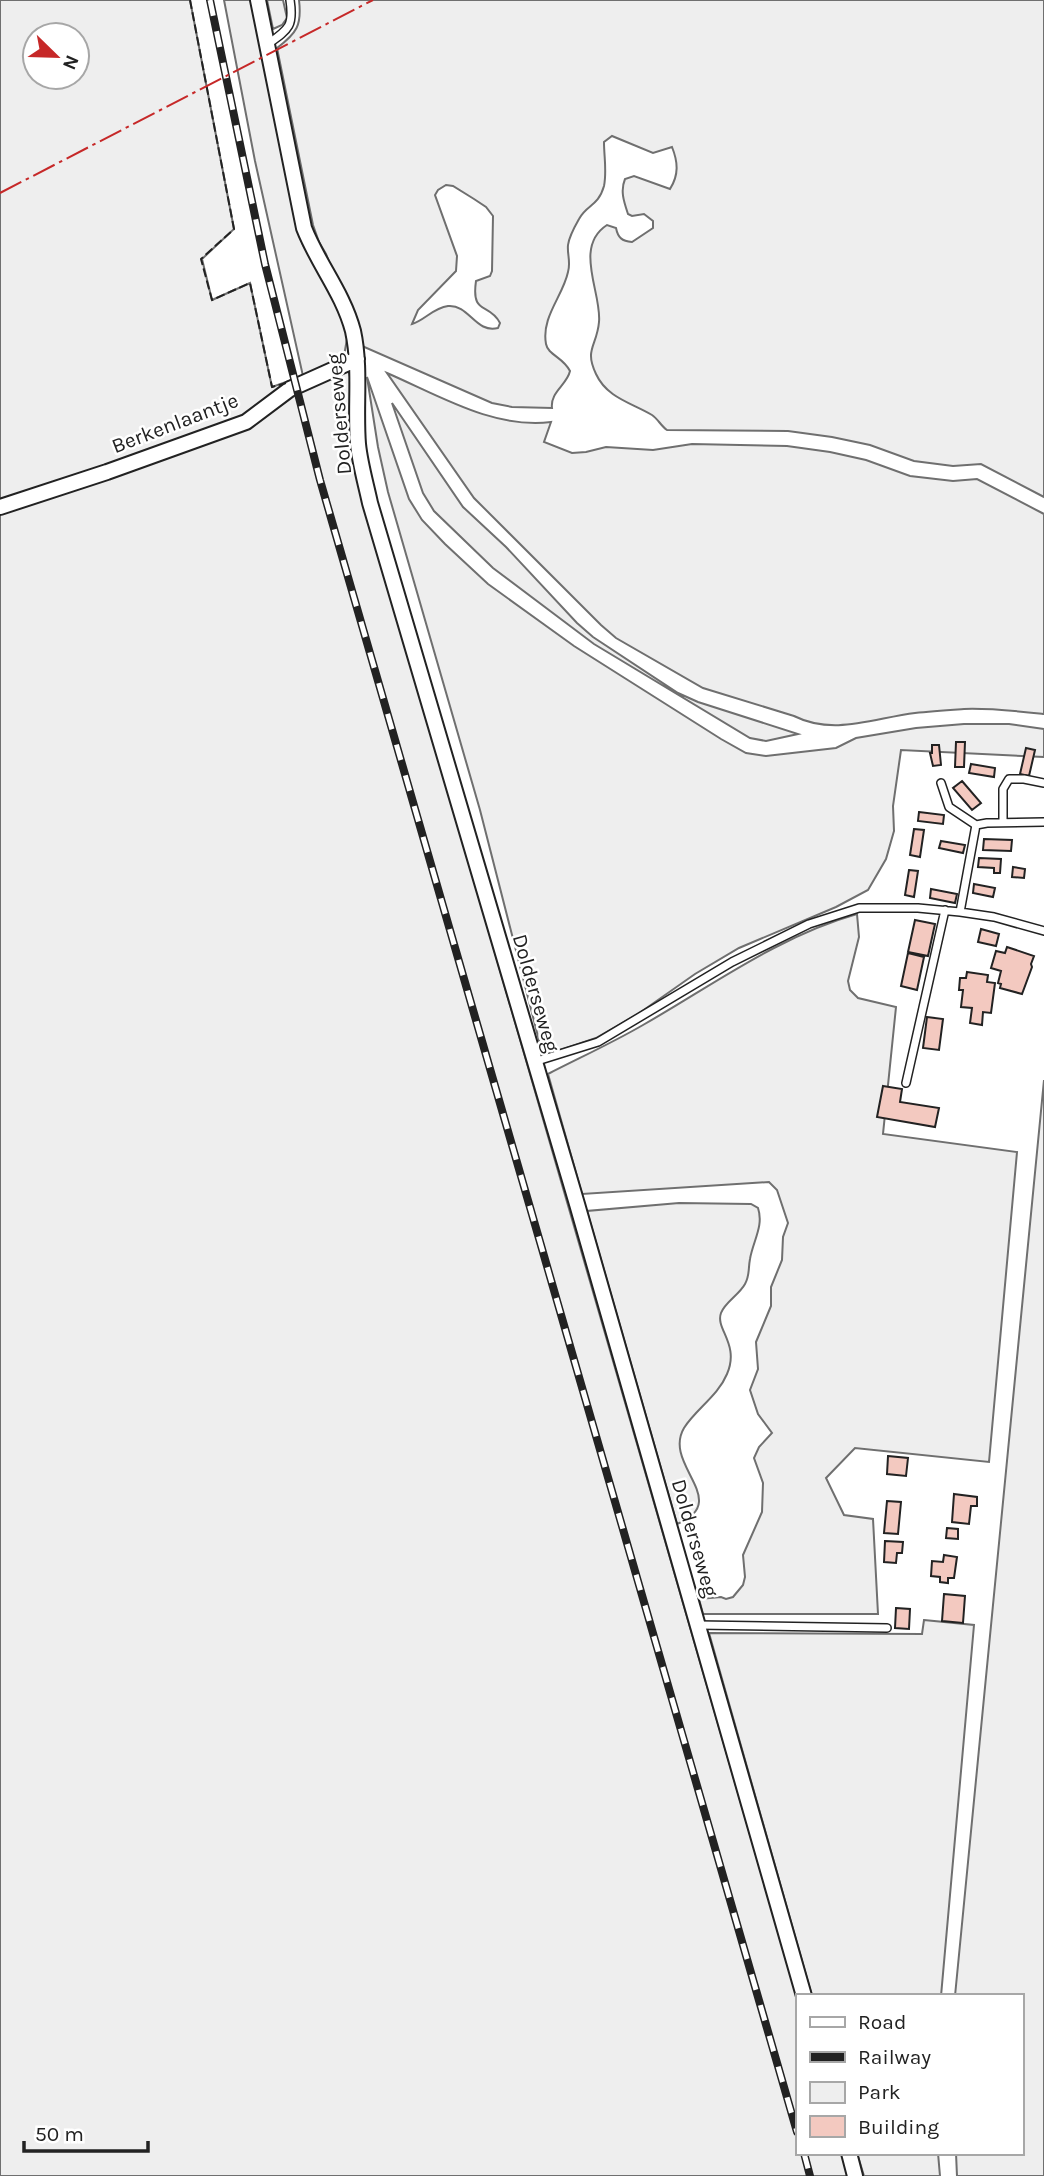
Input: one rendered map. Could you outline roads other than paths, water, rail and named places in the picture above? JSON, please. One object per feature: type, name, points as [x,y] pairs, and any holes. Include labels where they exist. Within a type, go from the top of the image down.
[{"type":"street","name":"Dolderseweg","points":[[258,0],[304,228],[343,300],[353,332],[357,359],[358,446],[370,503],[803,1994]]},
{"type":"street","name":"Berkenlaantje","points":[[0,507],[246,422],[290,389],[357,359]]},
{"type":"street","points":[[850,2155],[855,2176]]},
{"type":"lane","points":[[267,44],[287,31],[293,18],[290,0]]},
{"type":"lane","points":[[1003,822],[1003,789],[1009,779],[1044,783]]},
{"type":"lane","points":[[942,783],[950,807],[976,825],[1044,822]]},
{"type":"lane","points":[[960,912],[976,825]]},
{"type":"lane","points":[[534,1062],[598,1042],[732,962],[809,924],[859,908],[945,910],[993,917],[1044,931]]},
{"type":"lane","points":[[906,1083],[945,910]]},
{"type":"lane","points":[[698,1625],[887,1628]]},
{"type":"railway","points":[[210,0],[265,264],[320,480],[796,2129]]},
{"type":"railway","points":[[805,2155],[810,2176]]}]
